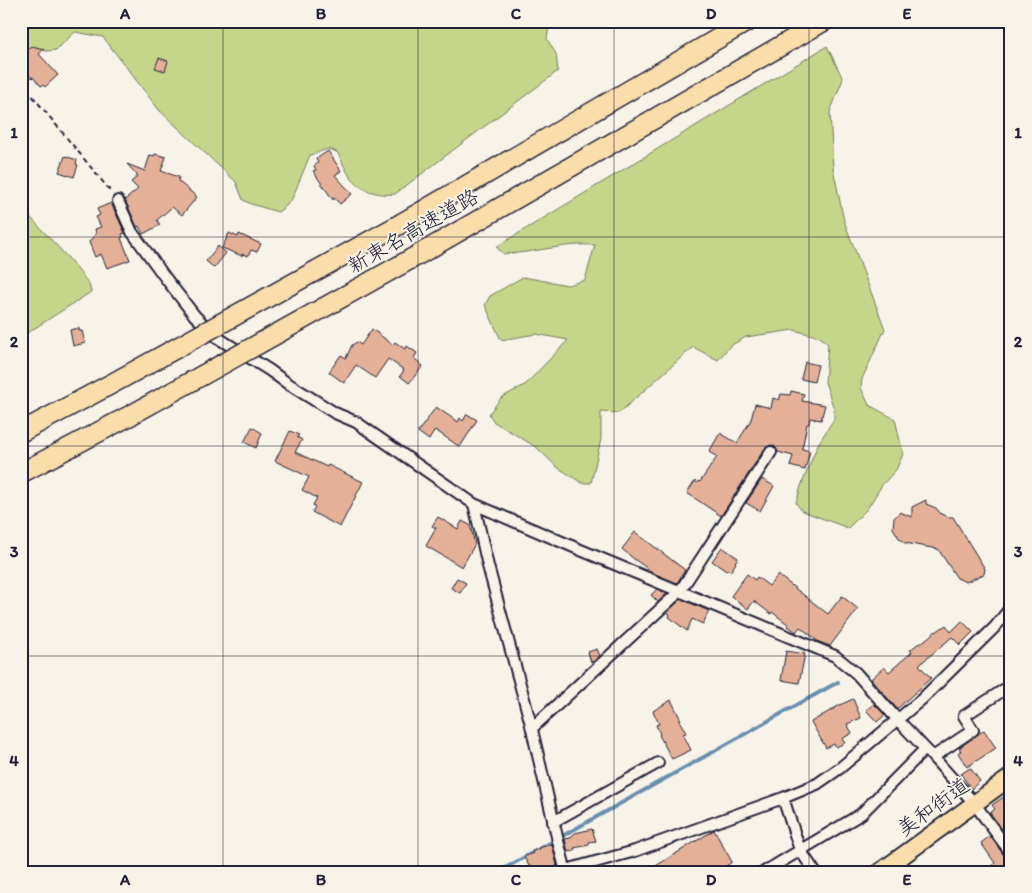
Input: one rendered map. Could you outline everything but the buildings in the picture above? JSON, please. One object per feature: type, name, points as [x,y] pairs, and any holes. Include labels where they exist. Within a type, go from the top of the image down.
[{"type":"highway","name":"新東名高速道路","points":[[21,432],[402,223],[748,21]]},
{"type":"highway","name":"新東名高速道路","points":[[21,473],[131,415],[411,259],[824,21]]},
{"type":"main road","name":"美和街道","points":[[880,872],[1011,777]]},
{"type":"street","points":[[118,201],[132,232],[167,280],[195,316],[218,338],[335,413],[356,422],[474,504],[835,656],[856,673],[933,757],[974,803],[1011,853]]},
{"type":"street","points":[[532,728],[680,591],[771,452]]},
{"type":"street","points":[[474,504],[488,566],[532,728],[563,871],[635,851],[817,784],[840,768],[922,699],[995,627],[1011,607]]},
{"type":"street","points":[[933,757],[973,730],[964,716],[1011,685]]},
{"type":"street","points":[[764,872],[861,814],[925,749]]},
{"type":"street","points":[[553,822],[658,763]]},
{"type":"street","points":[[783,798],[800,850],[815,872]]},
{"type":"path","points":[[21,82],[118,201]]},
{"type":"green space","points":[[21,21],[550,21],[547,39],[556,54],[558,71],[395,194],[371,192],[355,183],[337,152],[328,149],[310,155],[292,199],[278,212],[243,200],[236,182],[159,110],[103,37],[75,32],[56,50],[47,51],[21,47]]},
{"type":"green space","points":[[827,46],[843,79],[830,112],[833,168],[844,221],[885,329],[862,379],[861,388],[869,405],[895,419],[903,454],[896,470],[882,485],[867,509],[848,528],[802,511],[796,503],[818,444],[834,419],[834,409],[825,382],[828,344],[820,337],[794,330],[746,337],[730,346],[718,360],[693,347],[619,413],[601,412],[601,439],[591,483],[582,483],[557,467],[536,447],[494,422],[489,414],[501,398],[526,384],[568,340],[536,334],[501,340],[485,305],[490,296],[523,277],[568,285],[585,280],[595,245],[572,245],[504,254],[496,247]]},
{"type":"green space","points":[[21,207],[70,260],[89,284],[91,292],[21,337]]},
{"type":"waterway","points":[[498,872],[838,682]]}]
